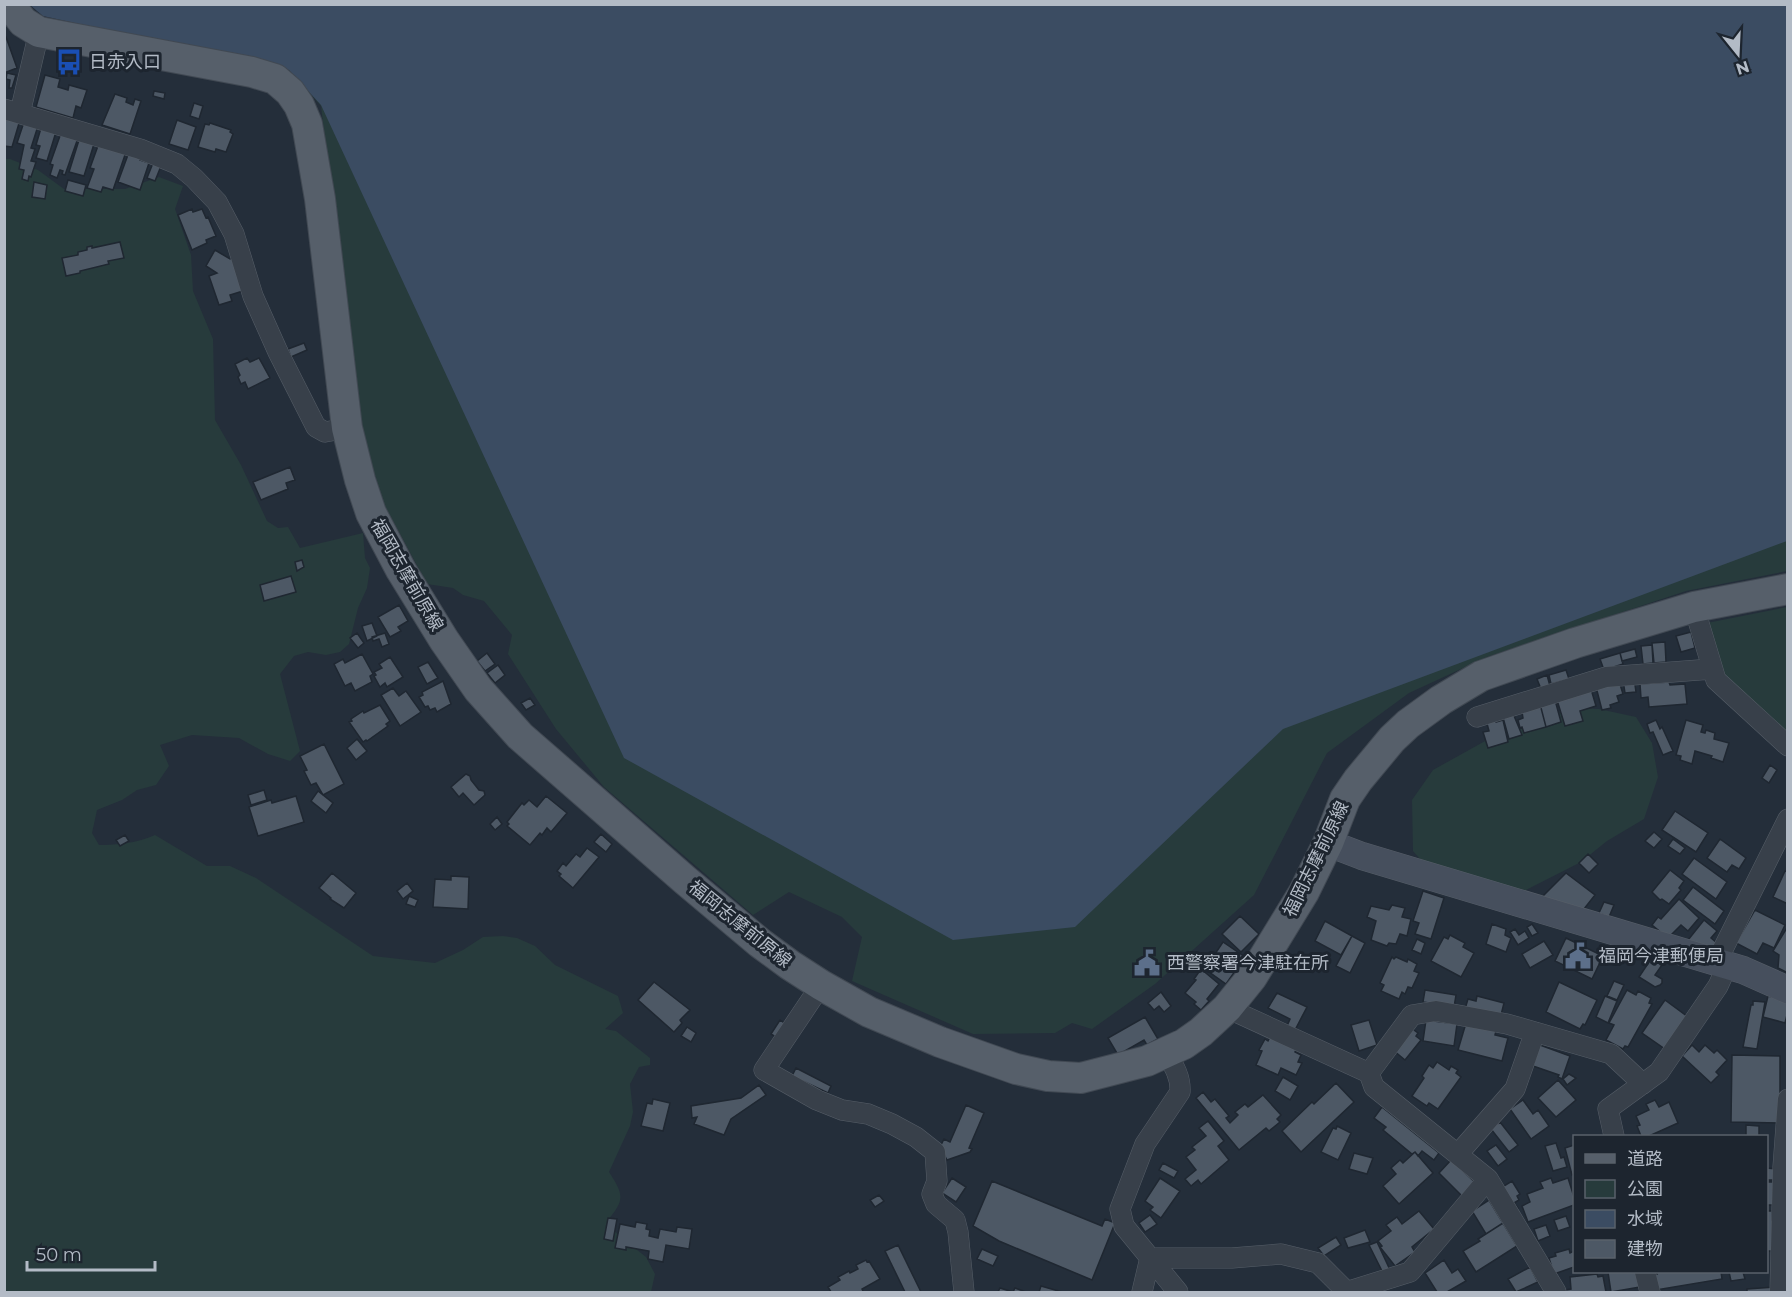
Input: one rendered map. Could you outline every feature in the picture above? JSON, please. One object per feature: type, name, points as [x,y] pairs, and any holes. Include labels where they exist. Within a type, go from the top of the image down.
[{"type":"main road","points":[[9,4],[23,22],[39,33]]},
{"type":"main road","name":"福岡志摩前原線","points":[[39,33],[252,72],[275,79],[290,92],[307,123],[313,154],[347,428],[360,480],[371,513],[401,570],[444,640],[478,689],[520,736],[598,806],[760,943],[821,985],[869,1012],[940,1042],[1016,1069],[1048,1076],[1081,1078],[1130,1066],[1166,1053],[1201,1032],[1227,1008],[1252,977],[1304,892],[1328,843],[1345,799],[1392,739],[1441,700],[1481,676],[1575,643],[1694,607],[1788,590]]},
{"type":"street","points":[[39,33],[12,111],[140,149],[177,164],[194,178],[217,202],[234,234],[253,296],[316,427],[325,432],[347,428]]},
{"type":"street","points":[[1694,607],[1716,680],[1788,746]]},
{"type":"street","points":[[1477,717],[1606,677],[1712,669]]},
{"type":"street","points":[[1614,1135],[1608,1108],[1659,1072],[1718,986],[1722,964],[1788,819]]},
{"type":"street","points":[[1328,843],[1362,856],[1743,970],[1788,990]]},
{"type":"street","points":[[821,985],[764,1070],[817,1100],[842,1110],[868,1114],[892,1124],[916,1137],[935,1152],[937,1181],[932,1194],[936,1204],[955,1220],[964,1293]]},
{"type":"street","points":[[1227,1008],[1369,1073],[1374,1087],[1488,1179],[1556,1293]]},
{"type":"street","points":[[1369,1073],[1412,1015],[1436,1011],[1507,1024],[1611,1054],[1643,1084]]},
{"type":"street","points":[[1458,1154],[1515,1089],[1535,1032]]},
{"type":"street","points":[[1166,1053],[1181,1082],[1180,1092],[1145,1144],[1120,1209],[1124,1226],[1178,1293]]},
{"type":"street","points":[[1780,1293],[1783,1167],[1788,1099]]},
{"type":"street","points":[[1150,1258],[1232,1258],[1281,1254],[1318,1263],[1346,1292],[1410,1272],[1488,1179]]},
{"type":"street","points":[[1142,1293],[1150,1258]]},
{"type":"street","points":[[1645,1273],[1650,1293]]},
{"type":"green space","points":[[289,70],[1787,485],[1787,571],[1686,591],[1487,657],[1409,693],[1327,753],[1254,895],[1155,984],[1092,1029],[1072,1023],[1055,1033],[973,1034],[852,981],[862,937],[842,917],[789,892],[753,915],[604,787],[556,729],[508,654],[512,635],[484,601],[463,595],[453,588],[427,584],[385,506],[368,454],[354,387],[321,106]]},
{"type":"green space","points":[[4,159],[10,159],[38,170],[64,189],[125,189],[159,177],[183,186],[175,209],[191,255],[193,291],[213,339],[215,420],[241,465],[267,521],[278,528],[288,527],[300,548],[363,533],[365,558],[370,568],[367,588],[358,608],[349,644],[340,652],[326,655],[308,652],[294,656],[280,674],[300,751],[290,761],[268,754],[239,738],[192,735],[160,745],[169,766],[156,785],[137,790],[122,800],[97,810],[92,833],[99,845],[127,843],[155,835],[207,866],[230,866],[256,878],[373,956],[435,963],[463,950],[483,937],[517,938],[535,946],[555,965],[618,996],[623,1013],[605,1029],[616,1031],[650,1058],[650,1065],[639,1067],[630,1084],[633,1112],[630,1126],[609,1172],[618,1186],[620,1197],[617,1208],[607,1221],[618,1235],[646,1257],[655,1274],[651,1292],[5,1292]]},
{"type":"green space","points":[[1787,607],[1787,740],[1721,675],[1707,623]]},
{"type":"green space","points":[[1574,708],[1599,709],[1636,717],[1652,743],[1658,777],[1644,819],[1607,841],[1581,862],[1512,897],[1427,867],[1413,851],[1412,800],[1433,770],[1487,740]]},
{"type":"water","points":[[30,5],[1787,5],[1787,541],[1283,729],[1075,927],[953,940],[624,758],[321,105],[289,70],[43,16]]},
{"type":"building","points":[[4,37],[6,37],[17,68],[4,73]]},
{"type":"building","points":[[7,73],[16,75],[12,88],[9,88],[10,80],[6,79]]},
{"type":"building","points":[[45,75],[60,79],[58,87],[68,90],[69,85],[87,90],[81,108],[76,106],[73,118],[36,107]]},
{"type":"building","points":[[154,91],[165,93],[164,99],[153,96]]},
{"type":"building","points":[[115,94],[127,98],[126,102],[133,105],[135,99],[141,101],[130,134],[102,125]]},
{"type":"building","points":[[194,103],[203,106],[199,119],[190,116]]},
{"type":"building","points":[[4,115],[20,120],[12,147],[4,146]]},
{"type":"building","points":[[177,120],[196,127],[188,150],[169,144]]},
{"type":"building","points":[[24,122],[38,126],[31,148],[35,149],[31,161],[36,162],[28,181],[22,179],[24,170],[19,169],[24,145],[17,143]]},
{"type":"building","points":[[210,123],[231,130],[233,134],[226,152],[216,149],[215,152],[198,147],[205,124]]},
{"type":"building","points":[[41,128],[56,132],[47,161],[36,158],[40,146],[36,145]]},
{"type":"building","points":[[61,133],[78,138],[65,175],[60,170],[57,178],[50,175],[53,165],[50,164]]},
{"type":"building","points":[[79,140],[94,144],[84,176],[69,172]]},
{"type":"building","points":[[99,143],[126,152],[113,190],[103,187],[101,192],[87,188],[94,169],[90,168]]},
{"type":"building","points":[[129,152],[141,156],[140,160],[149,163],[140,190],[118,182]]},
{"type":"building","points":[[153,163],[161,166],[155,181],[147,178]]},
{"type":"building","points":[[68,180],[86,185],[83,196],[65,191]]},
{"type":"building","points":[[34,182],[47,185],[45,199],[32,197]]},
{"type":"building","points":[[192,209],[193,212],[202,209],[216,236],[192,250],[178,215]]},
{"type":"building","points":[[120,242],[124,258],[108,261],[109,264],[66,276],[62,258],[78,255],[78,252],[87,250],[87,247]]},
{"type":"building","points":[[215,250],[232,258],[243,291],[230,295],[232,301],[219,305],[209,276],[217,273],[206,266]]},
{"type":"building","points":[[304,343],[307,350],[291,357],[288,349]]},
{"type":"building","points":[[247,358],[250,362],[259,358],[270,378],[248,389],[245,382],[241,384],[235,364]]},
{"type":"building","points":[[290,467],[295,480],[286,483],[288,489],[261,500],[253,482]]},
{"type":"building","points":[[302,560],[304,567],[297,571],[295,562]]},
{"type":"building","points":[[291,576],[296,592],[264,601],[260,585]]},
{"type":"building","points":[[399,605],[408,621],[398,627],[401,631],[390,637],[378,617]]},
{"type":"building","points":[[372,623],[377,636],[367,641],[362,626]]},
{"type":"building","points":[[1691,632],[1695,648],[1681,652],[1676,636]]},
{"type":"building","points":[[357,633],[364,643],[358,648],[350,638]]},
{"type":"building","points":[[385,633],[389,644],[382,647],[379,639],[373,641],[372,637]]},
{"type":"building","points":[[1665,642],[1666,662],[1654,663],[1652,643]]},
{"type":"building","points":[[1652,645],[1653,663],[1643,664],[1641,646]]},
{"type":"building","points":[[1635,649],[1637,657],[1622,661],[1620,653]]},
{"type":"building","points":[[487,653],[495,664],[485,671],[477,661]]},
{"type":"building","points":[[1620,653],[1623,664],[1604,670],[1600,659]]},
{"type":"building","points":[[362,654],[373,674],[370,676],[372,682],[355,691],[351,683],[345,686],[334,664],[343,659],[345,663]]},
{"type":"building","points":[[390,657],[403,677],[387,687],[385,683],[380,687],[374,672],[382,668],[379,664]]},
{"type":"building","points":[[428,662],[438,678],[427,684],[418,667]]},
{"type":"building","points":[[498,665],[505,675],[495,683],[487,673]]},
{"type":"building","points":[[1566,670],[1569,679],[1551,684],[1549,675]]},
{"type":"building","points":[[1547,675],[1550,686],[1541,689],[1537,679]]},
{"type":"building","points":[[1634,678],[1636,692],[1625,693],[1623,680]]},
{"type":"building","points":[[443,681],[451,704],[437,712],[435,708],[430,710],[428,706],[425,707],[419,697],[423,695],[422,692]]},
{"type":"building","points":[[1619,681],[1623,694],[1617,696],[1619,702],[1610,705],[1611,708],[1602,710],[1596,687]]},
{"type":"building","points":[[1669,682],[1670,685],[1685,684],[1687,704],[1649,707],[1648,697],[1641,698],[1640,684]]},
{"type":"building","points":[[393,688],[399,696],[406,691],[421,712],[400,726],[381,695]]},
{"type":"building","points":[[1591,689],[1596,706],[1580,711],[1583,721],[1565,726],[1557,700]]},
{"type":"building","points":[[530,698],[535,705],[526,710],[521,703]]},
{"type":"building","points":[[1555,700],[1561,722],[1546,727],[1540,704]]},
{"type":"building","points":[[1540,704],[1546,727],[1524,733],[1518,720],[1523,718],[1522,712]]},
{"type":"building","points":[[380,705],[390,721],[386,724],[388,726],[363,742],[349,722],[363,711],[364,713]]},
{"type":"building","points":[[1512,711],[1522,735],[1509,739],[1502,714]]},
{"type":"building","points":[[1494,717],[1496,722],[1503,720],[1508,742],[1488,748],[1483,732],[1489,731],[1486,720]]},
{"type":"building","points":[[1656,720],[1660,729],[1662,727],[1673,751],[1663,755],[1647,724]]},
{"type":"building","points":[[1686,720],[1703,725],[1701,732],[1705,733],[1706,730],[1715,733],[1714,739],[1729,743],[1723,762],[1695,751],[1692,764],[1680,760],[1681,756],[1676,755]]},
{"type":"building","points":[[357,739],[367,751],[356,760],[347,748]]},
{"type":"building","points":[[324,744],[344,784],[323,795],[316,783],[311,785],[300,756]]},
{"type":"building","points":[[1770,765],[1777,770],[1769,783],[1762,778]]},
{"type":"building","points":[[466,774],[470,776],[479,790],[484,791],[485,795],[474,805],[463,793],[459,797],[451,787]]},
{"type":"building","points":[[264,790],[267,800],[251,805],[248,795]]},
{"type":"building","points":[[318,791],[333,803],[326,813],[311,801]]},
{"type":"building","points":[[296,796],[304,822],[258,836],[249,807],[271,800],[272,803]]},
{"type":"building","points":[[546,796],[567,813],[551,832],[547,828],[530,845],[507,826],[509,824],[507,822],[522,803],[524,805],[529,800],[537,807]]},
{"type":"building","points":[[1675,811],[1708,833],[1696,852],[1662,830]]},
{"type":"building","points":[[497,817],[502,824],[495,830],[490,824]]},
{"type":"building","points":[[1654,832],[1662,839],[1654,848],[1645,841]]},
{"type":"building","points":[[601,834],[612,844],[606,852],[594,842]]},
{"type":"building","points":[[125,835],[129,841],[120,846],[116,840]]},
{"type":"building","points":[[1673,839],[1685,848],[1680,854],[1668,846]]},
{"type":"building","points":[[1720,839],[1746,858],[1739,869],[1732,865],[1727,872],[1707,858]]},
{"type":"building","points":[[587,848],[599,857],[573,888],[559,876],[561,874],[557,871],[563,863],[566,866],[576,854],[580,857]]},
{"type":"building","points":[[1588,854],[1598,864],[1589,873],[1579,863]]},
{"type":"building","points":[[1694,858],[1727,882],[1716,899],[1682,874]]},
{"type":"building","points":[[1670,870],[1684,881],[1679,888],[1681,890],[1669,904],[1660,900],[1652,892]]},
{"type":"building","points":[[1785,871],[1788,872],[1788,904],[1773,897]]},
{"type":"building","points":[[332,873],[356,893],[344,908],[319,888]]},
{"type":"building","points":[[1566,873],[1595,895],[1580,914],[1540,899]]},
{"type":"building","points":[[451,876],[469,877],[468,909],[433,907],[435,879],[451,880]]},
{"type":"building","points":[[407,883],[413,891],[403,899],[397,891]]},
{"type":"building","points":[[1693,887],[1724,911],[1715,924],[1683,900]]},
{"type":"building","points":[[1423,891],[1444,898],[1431,939],[1415,934],[1419,923],[1413,921]]},
{"type":"building","points":[[409,896],[418,900],[415,907],[406,904]]},
{"type":"building","points":[[1679,899],[1699,918],[1688,931],[1681,925],[1668,938],[1652,925],[1658,917],[1661,919]]},
{"type":"building","points":[[1604,902],[1614,905],[1609,917],[1599,913]]},
{"type":"building","points":[[1392,905],[1405,908],[1402,917],[1411,919],[1407,936],[1400,934],[1396,944],[1389,943],[1387,946],[1371,940],[1376,921],[1367,917],[1371,906],[1389,910]]},
{"type":"building","points":[[1755,910],[1785,925],[1774,948],[1763,943],[1757,954],[1736,943]]},
{"type":"building","points":[[1240,916],[1259,934],[1241,952],[1222,934]]},
{"type":"building","points":[[1704,920],[1717,931],[1711,938],[1717,943],[1708,954],[1688,940]]},
{"type":"building","points":[[1325,921],[1352,936],[1341,955],[1315,941]]},
{"type":"building","points":[[1492,924],[1506,929],[1505,935],[1511,938],[1506,952],[1486,944]]},
{"type":"building","points":[[1532,924],[1538,933],[1532,936],[1527,927]]},
{"type":"building","points":[[1788,926],[1788,973],[1778,968],[1779,955],[1773,951]]},
{"type":"building","points":[[1515,929],[1519,935],[1525,931],[1529,938],[1518,945],[1510,932]]},
{"type":"building","points":[[1450,935],[1465,943],[1463,947],[1474,953],[1461,977],[1431,961],[1444,937],[1448,939]]},
{"type":"building","points":[[1352,936],[1365,943],[1350,973],[1336,966]]},
{"type":"building","points":[[1566,938],[1603,956],[1592,979],[1555,961]]},
{"type":"building","points":[[1417,939],[1425,943],[1421,954],[1412,950]]},
{"type":"building","points":[[1544,941],[1553,955],[1530,968],[1522,954]]},
{"type":"building","points":[[1223,942],[1245,957],[1226,984],[1205,969]]},
{"type":"building","points":[[1392,957],[1407,962],[1408,959],[1417,964],[1414,971],[1419,973],[1412,988],[1408,987],[1405,994],[1402,992],[1399,999],[1381,991],[1384,985],[1380,983]]},
{"type":"building","points":[[1651,959],[1662,965],[1655,975],[1662,979],[1662,983],[1655,987],[1639,977]]},
{"type":"building","points":[[1201,969],[1219,984],[1201,1010],[1194,1004],[1196,1002],[1185,993],[1196,980],[1194,979]]},
{"type":"building","points":[[1614,981],[1624,985],[1617,1000],[1607,996]]},
{"type":"building","points":[[654,982],[690,1010],[680,1020],[682,1023],[674,1032],[638,1000]]},
{"type":"building","points":[[1559,982],[1597,1000],[1585,1025],[1583,1024],[1580,1029],[1546,1012]]},
{"type":"building","points":[[1425,990],[1456,995],[1454,1007],[1423,1002]]},
{"type":"building","points":[[1627,990],[1636,995],[1638,991],[1651,998],[1649,1003],[1652,1004],[1628,1047],[1625,1046],[1623,1049],[1606,1040],[1614,1025],[1609,1023]]},
{"type":"building","points":[[1161,992],[1171,1006],[1164,1012],[1159,1006],[1154,1010],[1148,1003]]},
{"type":"building","points":[[1277,993],[1307,1007],[1295,1030],[1287,1026],[1290,1019],[1268,1008]]},
{"type":"building","points":[[1477,996],[1504,1003],[1500,1019],[1465,1009],[1468,999],[1476,1001]]},
{"type":"building","points":[[1605,996],[1617,1001],[1608,1023],[1596,1017]]},
{"type":"building","points":[[1768,996],[1788,1001],[1785,1023],[1763,1017]]},
{"type":"building","points":[[1665,1000],[1688,1017],[1665,1049],[1642,1033]]},
{"type":"building","points":[[1753,1001],[1765,1002],[1757,1049],[1743,1047]]},
{"type":"building","points":[[1145,1017],[1158,1039],[1147,1045],[1144,1040],[1118,1055],[1108,1038]]},
{"type":"building","points":[[780,1020],[790,1027],[782,1041],[771,1034]]},
{"type":"building","points":[[1369,1020],[1377,1045],[1359,1051],[1351,1025]]},
{"type":"building","points":[[1426,1020],[1457,1024],[1454,1046],[1423,1041]]},
{"type":"building","points":[[1466,1023],[1496,1031],[1495,1035],[1508,1038],[1502,1061],[1458,1050]]},
{"type":"building","points":[[687,1027],[696,1033],[691,1042],[681,1036]]},
{"type":"building","points":[[1411,1028],[1418,1033],[1416,1036],[1421,1040],[1405,1060],[1393,1050]]},
{"type":"building","points":[[1271,1035],[1297,1047],[1295,1052],[1301,1055],[1298,1062],[1302,1063],[1296,1075],[1281,1068],[1278,1075],[1256,1065],[1262,1051],[1259,1050],[1265,1039],[1268,1041]]},
{"type":"building","points":[[1540,1045],[1570,1056],[1562,1079],[1558,1077],[1559,1075],[1533,1066]]},
{"type":"building","points":[[1692,1045],[1699,1052],[1705,1045],[1714,1053],[1717,1050],[1727,1060],[1716,1072],[1719,1075],[1711,1083],[1682,1056]]},
{"type":"building","points":[[1732,1055],[1780,1056],[1780,1123],[1731,1122]]},
{"type":"building","points":[[1437,1062],[1449,1070],[1451,1066],[1458,1070],[1456,1073],[1461,1077],[1438,1109],[1429,1103],[1427,1106],[1412,1096],[1424,1078],[1422,1076],[1429,1065],[1433,1068]]},
{"type":"building","points":[[796,1068],[831,1086],[828,1093],[792,1076]]},
{"type":"building","points":[[1569,1074],[1576,1078],[1567,1085],[1563,1079]]},
{"type":"building","points":[[1283,1077],[1298,1086],[1290,1100],[1275,1091]]},
{"type":"building","points":[[1558,1080],[1576,1100],[1556,1117],[1538,1098]]},
{"type":"building","points":[[1336,1083],[1354,1102],[1301,1152],[1282,1131]]},
{"type":"building","points":[[759,1085],[766,1095],[731,1119],[724,1135],[694,1124],[697,1117],[692,1118],[691,1106],[741,1098]]},
{"type":"building","points":[[1203,1092],[1211,1102],[1215,1099],[1229,1116],[1226,1118],[1230,1123],[1238,1115],[1235,1112],[1245,1104],[1248,1107],[1263,1095],[1281,1115],[1277,1119],[1280,1122],[1269,1131],[1266,1128],[1239,1150],[1196,1098]]},
{"type":"building","points":[[653,1099],[670,1103],[663,1131],[641,1126],[647,1103],[652,1104]]},
{"type":"building","points":[[1523,1100],[1533,1114],[1538,1110],[1549,1126],[1531,1139],[1510,1109]]},
{"type":"building","points":[[1655,1100],[1659,1107],[1669,1102],[1678,1123],[1651,1135],[1641,1135],[1636,1116],[1649,1110],[1646,1104]]},
{"type":"building","points":[[966,1105],[984,1113],[969,1148],[972,1149],[970,1152],[947,1160],[940,1147],[944,1139],[950,1142]]},
{"type":"building","points":[[1382,1107],[1439,1153],[1434,1160],[1422,1151],[1418,1156],[1415,1152],[1412,1154],[1383,1130],[1386,1127],[1374,1118]]},
{"type":"building","points":[[1208,1121],[1224,1141],[1218,1146],[1229,1160],[1201,1184],[1198,1180],[1191,1186],[1185,1179],[1196,1170],[1186,1157],[1195,1150],[1192,1147],[1206,1136],[1199,1128]]},
{"type":"building","points":[[1500,1122],[1518,1145],[1509,1152],[1491,1129]]},
{"type":"building","points":[[1746,1125],[1759,1126],[1759,1135],[1746,1135]]},
{"type":"building","points":[[1337,1126],[1351,1133],[1338,1160],[1321,1152],[1333,1128],[1336,1129]]},
{"type":"building","points":[[1556,1143],[1567,1167],[1553,1171],[1545,1146]]},
{"type":"building","points":[[1496,1145],[1507,1159],[1498,1166],[1487,1151]]},
{"type":"building","points":[[1573,1145],[1572,1175],[1565,1148]]},
{"type":"building","points":[[1415,1152],[1433,1173],[1399,1204],[1383,1186],[1396,1174],[1391,1168],[1400,1160],[1403,1163]]},
{"type":"building","points":[[1354,1153],[1373,1158],[1367,1174],[1349,1169]]},
{"type":"building","points":[[1451,1160],[1477,1184],[1464,1198],[1439,1173]]},
{"type":"building","points":[[1163,1163],[1178,1171],[1174,1178],[1159,1170]]},
{"type":"building","points":[[1768,1168],[1777,1169],[1777,1180],[1768,1180]]},
{"type":"building","points":[[952,1178],[966,1187],[956,1202],[942,1193]]},
{"type":"building","points":[[1160,1178],[1180,1191],[1161,1218],[1150,1210],[1153,1207],[1145,1201]]},
{"type":"building","points":[[1551,1178],[1553,1183],[1568,1178],[1573,1194],[1573,1205],[1528,1222],[1522,1206],[1530,1202],[1527,1194],[1543,1188],[1540,1182]]},
{"type":"building","points":[[992,1181],[1102,1226],[1105,1219],[1115,1223],[1092,1280],[999,1241],[973,1226]]},
{"type":"building","points":[[1512,1181],[1520,1194],[1517,1196],[1519,1200],[1514,1203],[1518,1208],[1513,1211],[1499,1189]]},
{"type":"building","points":[[1768,1182],[1778,1182],[1778,1205],[1768,1205]]},
{"type":"building","points":[[879,1195],[884,1201],[875,1207],[870,1200]]},
{"type":"building","points":[[1489,1200],[1503,1223],[1486,1234],[1472,1211]]},
{"type":"building","points":[[1419,1211],[1434,1229],[1412,1247],[1415,1252],[1395,1266],[1378,1241],[1391,1231],[1386,1225],[1397,1217],[1402,1224]]},
{"type":"building","points":[[1768,1211],[1772,1211],[1772,1220],[1778,1220],[1777,1251],[1768,1251]]},
{"type":"building","points":[[1150,1215],[1157,1224],[1145,1232],[1139,1223]]},
{"type":"building","points":[[1566,1216],[1570,1227],[1558,1231],[1554,1220]]},
{"type":"building","points":[[608,1218],[617,1219],[613,1241],[604,1239]]},
{"type":"building","points":[[636,1222],[647,1224],[646,1229],[650,1230],[649,1236],[658,1238],[660,1229],[676,1232],[677,1227],[692,1229],[689,1249],[666,1245],[663,1262],[648,1259],[649,1251],[626,1247],[626,1250],[615,1248],[620,1224],[635,1227]]},
{"type":"building","points":[[1503,1223],[1517,1246],[1476,1272],[1463,1251]]},
{"type":"building","points":[[1546,1225],[1550,1236],[1538,1241],[1534,1229]]},
{"type":"building","points":[[1365,1230],[1370,1242],[1348,1248],[1344,1238]]},
{"type":"building","points":[[1336,1237],[1341,1245],[1324,1256],[1318,1248]]},
{"type":"building","points":[[1377,1242],[1391,1272],[1384,1275],[1369,1245]]},
{"type":"building","points":[[898,1245],[921,1292],[905,1292],[885,1251]]},
{"type":"building","points":[[982,1249],[998,1256],[993,1266],[977,1259]]},
{"type":"building","points":[[1569,1249],[1570,1253],[1573,1252],[1573,1267],[1554,1274],[1549,1258],[1556,1256],[1555,1253]]},
{"type":"building","points":[[866,1260],[869,1261],[880,1279],[862,1289],[861,1292],[831,1292],[828,1287],[840,1280],[838,1277],[858,1269],[856,1265]]},
{"type":"building","points":[[1444,1260],[1452,1273],[1458,1269],[1466,1281],[1447,1292],[1437,1292],[1425,1273]]},
{"type":"building","points":[[1530,1267],[1538,1282],[1516,1292],[1508,1279]]},
{"type":"building","points":[[1608,1273],[1638,1273],[1640,1287],[1611,1292]]},
{"type":"building","points":[[1721,1273],[1722,1279],[1656,1290],[1654,1274]]},
{"type":"building","points":[[1729,1273],[1743,1273],[1745,1279],[1731,1281]]},
{"type":"building","points":[[1597,1274],[1598,1277],[1603,1276],[1606,1292],[1566,1292],[1565,1290],[1571,1289],[1570,1277]]},
{"type":"building","points":[[1041,1286],[1062,1292],[1039,1292]]},
{"type":"building","points":[[1775,1287],[1776,1292],[1747,1292],[1747,1289]]},
{"type":"building","points":[[1000,1288],[1013,1292],[998,1292]]},
{"type":"building","points":[[1015,1288],[1026,1292],[1013,1292]]},
{"type":"place","name":"日赤入口","points":[[69,62]]},
{"type":"place","name":"福岡今津郵便局","points":[[1578,956]]},
{"type":"place","name":"西警察署今津駐在所","points":[[1147,963]]}]
